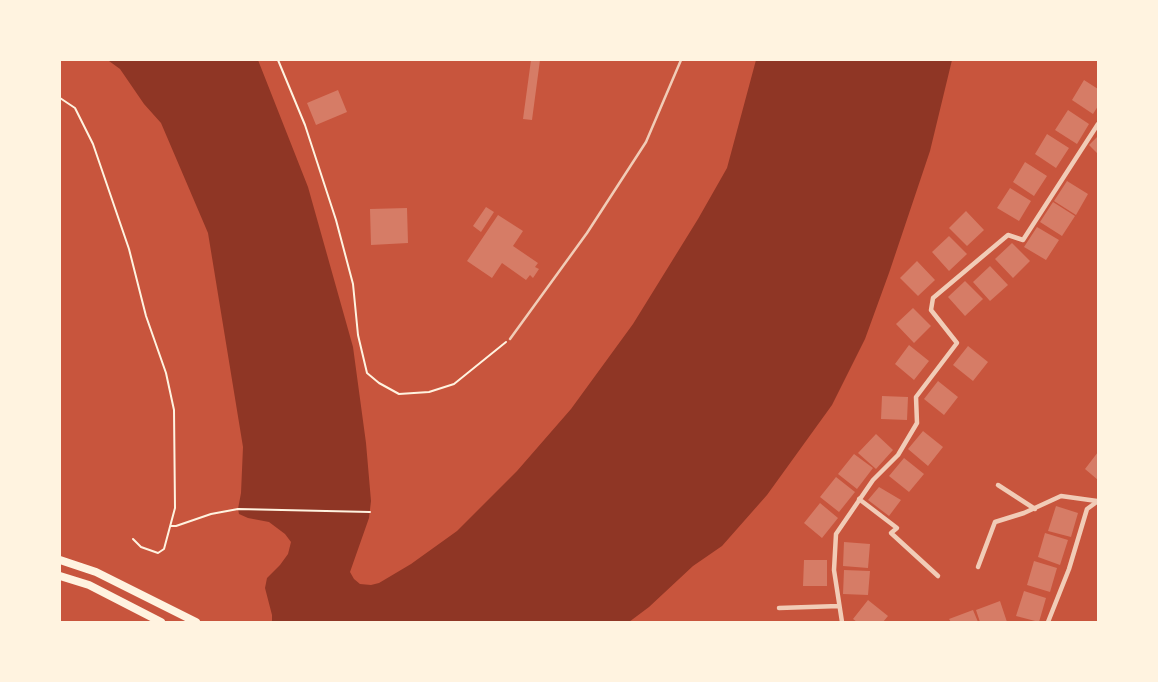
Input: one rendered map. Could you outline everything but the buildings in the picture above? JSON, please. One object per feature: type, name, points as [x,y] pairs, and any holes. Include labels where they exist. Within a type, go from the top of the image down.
[{"type":"highway","points":[[60,560],[96,572],[196,622]]},
{"type":"highway","points":[[60,576],[89,585],[161,622]]},
{"type":"street","points":[[842,622],[834,570],[836,534],[873,480],[898,455],[917,423],[916,397],[957,343],[931,310],[934,298],[1008,235],[1023,240],[1098,124]]},
{"type":"street","points":[[998,485],[1035,508]]},
{"type":"street","points":[[978,567],[995,522],[1035,508],[1061,496],[1098,501]]},
{"type":"street","points":[[859,499],[897,528],[891,533],[938,576]]},
{"type":"street","points":[[1048,622],[1068,569],[1087,508],[1098,501]]},
{"type":"street","points":[[779,608],[839,606]]},
{"type":"lane","points":[[510,339],[586,233],[646,142],[680,60]]},
{"type":"path","points":[[278,60],[305,125],[336,220],[353,284],[358,335],[368,373],[379,383],[399,394],[429,392],[454,384],[510,339]]},
{"type":"path","points":[[60,98],[75,108],[92,144],[129,249],[146,316],[166,373],[174,410],[175,508],[164,548],[158,553],[141,547],[133,539]]},
{"type":"path","points":[[170,526],[176,526],[211,514],[238,509],[370,512]]},
{"type":"shaded area","points":[[102,60],[258,60],[308,187],[353,347],[366,443],[371,501],[369,518],[350,572],[360,584],[371,585],[379,583],[411,564],[457,531],[517,471],[571,409],[633,324],[727,168],[756,60],[952,60],[930,151],[889,273],[865,339],[832,405],[767,495],[722,546],[693,566],[649,607],[629,622],[272,622],[265,588],[267,578],[288,554],[291,542],[285,534],[269,522],[248,518],[239,514],[243,447],[208,233],[161,123],[144,104],[120,69],[109,61]]}]
